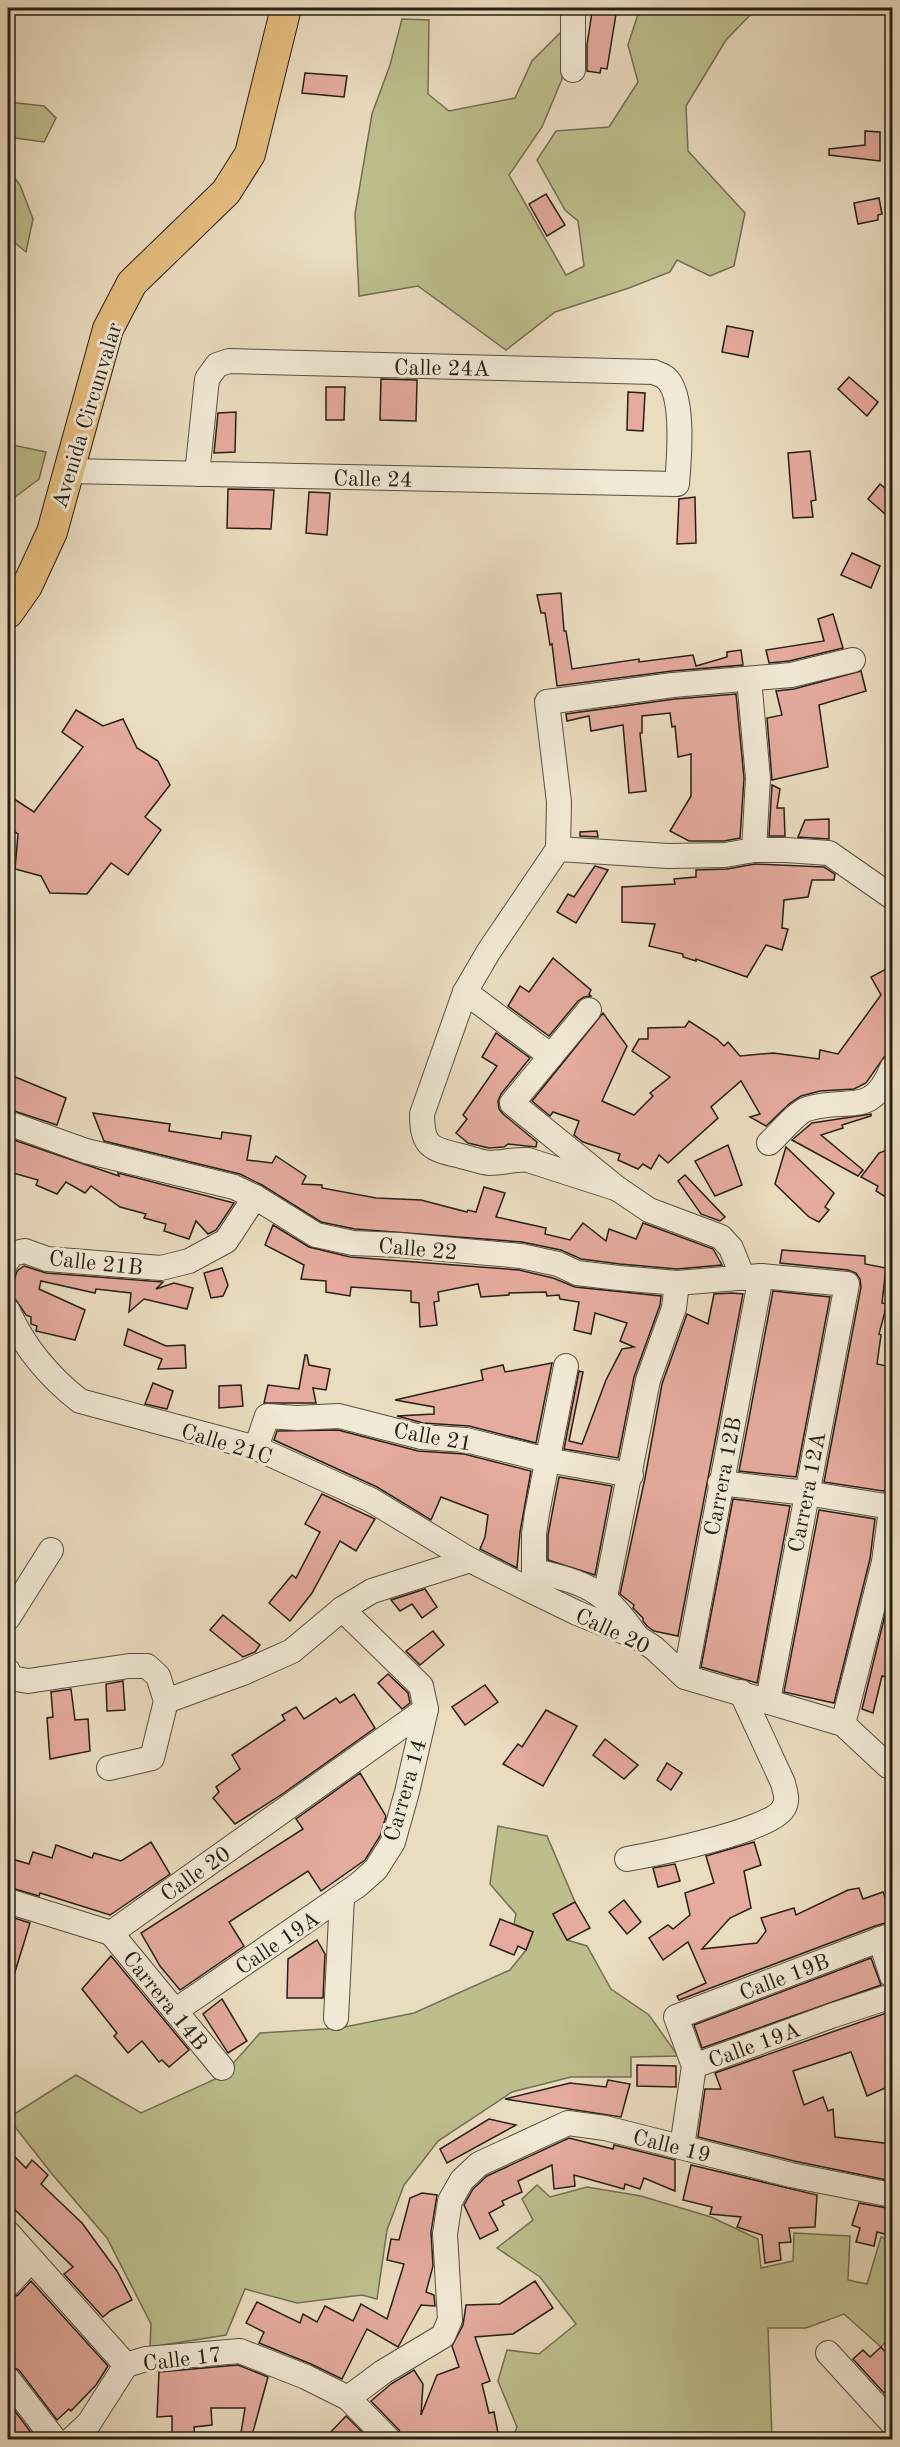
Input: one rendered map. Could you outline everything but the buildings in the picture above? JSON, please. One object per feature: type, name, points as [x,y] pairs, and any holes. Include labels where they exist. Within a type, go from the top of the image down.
[{"type":"main road","name":"Avenida Circunvalar","points":[[8,613],[27,586],[52,532],[108,329],[132,283],[226,192],[250,154],[286,8]]},
{"type":"street","points":[[573,8],[573,70]]},
{"type":"street","name":"Calle 24A","points":[[197,474],[207,379],[217,365],[229,361],[654,372],[667,378],[676,395],[680,448],[677,484]]},
{"type":"street","name":"Calle 24","points":[[69,471],[677,484]]},
{"type":"street","points":[[618,1189],[528,1160],[515,1159],[489,1163],[434,1150],[425,1140],[422,1130],[422,1114],[465,992],[489,951],[558,849],[559,802],[547,702],[673,685],[791,675],[853,660]]},
{"type":"street","points":[[750,679],[758,778],[754,850]]},
{"type":"street","points":[[558,849],[668,856],[725,855],[754,850],[830,854],[892,897]]},
{"type":"street","points":[[465,992],[550,1056]]},
{"type":"street","points":[[589,1010],[512,1103],[618,1189],[648,1210],[721,1238],[752,1277]]},
{"type":"street","points":[[769,1143],[805,1109],[859,1102],[876,1095],[885,1085],[892,1068]]},
{"type":"street","name":"Calle 22","points":[[8,1124],[86,1151],[234,1187],[255,1197],[316,1235],[353,1244],[399,1245],[521,1256],[558,1264],[577,1273],[676,1283],[752,1277],[847,1284]]},
{"type":"street","name":"Calle 21B","points":[[8,1260],[11,1254],[25,1251],[47,1259],[160,1268],[189,1261],[226,1241],[255,1197]]},
{"type":"street","name":"Carrera 12B","points":[[686,1677],[720,1483],[752,1277]]},
{"type":"street","points":[[605,1597],[648,1380],[674,1308],[676,1283]]},
{"type":"street","name":"Carrera 12A","points":[[768,1700],[847,1284]]},
{"type":"street","name":"Calle 21C","points":[[8,1311],[28,1350],[66,1390],[80,1401],[256,1448],[371,1500],[470,1560],[534,1582]]},
{"type":"street","points":[[566,1366],[534,1534],[534,1582],[582,1584],[605,1597],[621,1614],[637,1637]]},
{"type":"street","name":"Calle 21","points":[[256,1448],[267,1416],[297,1418],[339,1416],[421,1437],[466,1440],[547,1460],[631,1475]]},
{"type":"street","points":[[720,1483],[892,1505],[888,1563],[843,1724]]},
{"type":"street","points":[[8,1618],[51,1550]]},
{"type":"street","points":[[166,1701],[243,1673],[292,1651],[342,1608],[372,1591],[470,1560]]},
{"type":"street","name":"Calle 20","points":[[534,1582],[577,1613],[637,1637],[654,1648],[686,1677],[843,1724],[888,1766],[892,1767]]},
{"type":"street","points":[[342,1608],[421,1686],[426,1709]]},
{"type":"street","points":[[10,1674],[28,1681],[129,1666],[147,1666],[158,1676],[166,1701],[152,1758],[109,1768]]},
{"type":"street","points":[[627,1859],[741,1832],[769,1822],[783,1810],[787,1798],[783,1783],[741,1692]]},
{"type":"street","name":"Calle 20","points":[[111,1933],[426,1709]]},
{"type":"street","name":"Carrera 14","points":[[376,1869],[393,1842],[426,1709]]},
{"type":"street","name":"Calle 19A","points":[[175,2011],[342,1897],[376,1869]]},
{"type":"street","points":[[336,2018],[342,1897]]},
{"type":"street","points":[[8,1901],[111,1933]]},
{"type":"street","name":"Carrera 14B","points":[[111,1933],[222,2068]]},
{"type":"street","points":[[886,1937],[892,1976]]},
{"type":"street","name":"Calle 19B","points":[[694,2067],[676,2017],[886,1937]]},
{"type":"street","name":"Calle 19A","points":[[682,2147],[694,2067],[892,1996]]},
{"type":"street","name":"Calle 19","points":[[348,2398],[383,2372],[443,2336],[450,2320],[445,2234],[450,2200],[462,2180],[479,2164],[568,2123],[605,2128],[791,2175],[892,2195]]},
{"type":"street","name":"Calle 17","points":[[8,2233],[30,2261],[126,2365],[146,2359],[240,2351],[306,2377],[348,2398],[389,2439]]},
{"type":"street","points":[[8,2285],[30,2261]]},
{"type":"street","points":[[828,2353],[892,2423]]},
{"type":"street","points":[[71,2439],[89,2423],[126,2365]]},
{"type":"street","points":[[8,2379],[55,2439]]},
{"type":"green space","points":[[640,8],[757,8],[726,40],[686,106],[688,151],[745,213],[734,266],[710,276],[677,260],[670,272],[555,312],[506,350],[418,286],[359,296],[355,214],[372,114],[390,65],[402,19],[429,20],[428,94],[449,111],[515,98],[532,61],[561,32],[562,79],[542,127],[509,175],[566,275],[584,266],[578,221],[565,210],[537,160],[556,131],[609,127],[638,82],[628,45]]},
{"type":"green space","points":[[8,102],[44,106],[56,118],[44,142],[8,137]]},
{"type":"green space","points":[[8,169],[20,185],[33,219],[26,252],[8,237]]},
{"type":"green space","points":[[8,444],[46,452],[39,479],[15,497],[8,495]]},
{"type":"green space","points":[[498,1826],[547,1836],[575,1902],[553,1914],[567,1940],[587,1946],[611,1989],[649,2015],[678,2056],[631,2057],[631,2077],[571,2077],[512,2092],[438,2141],[404,2185],[387,2230],[377,2299],[362,2295],[297,2303],[245,2289],[226,2335],[150,2347],[151,2324],[107,2238],[8,2118],[76,2075],[141,2113],[222,2076],[260,2033],[340,2028],[414,2013],[510,1970],[526,1950],[533,1932],[514,1924],[516,1914],[490,1884]]},
{"type":"green space","points":[[537,2185],[550,2197],[587,2187],[641,2196],[711,2217],[758,2239],[761,2268],[793,2261],[794,2233],[850,2236],[848,2280],[867,2284],[881,2237],[892,2241],[892,2335],[881,2347],[844,2314],[806,2328],[768,2328],[772,2439],[512,2439],[517,2427],[498,2381],[507,2350],[539,2354],[576,2324],[540,2277],[497,2248],[533,2220],[522,2199]]}]
